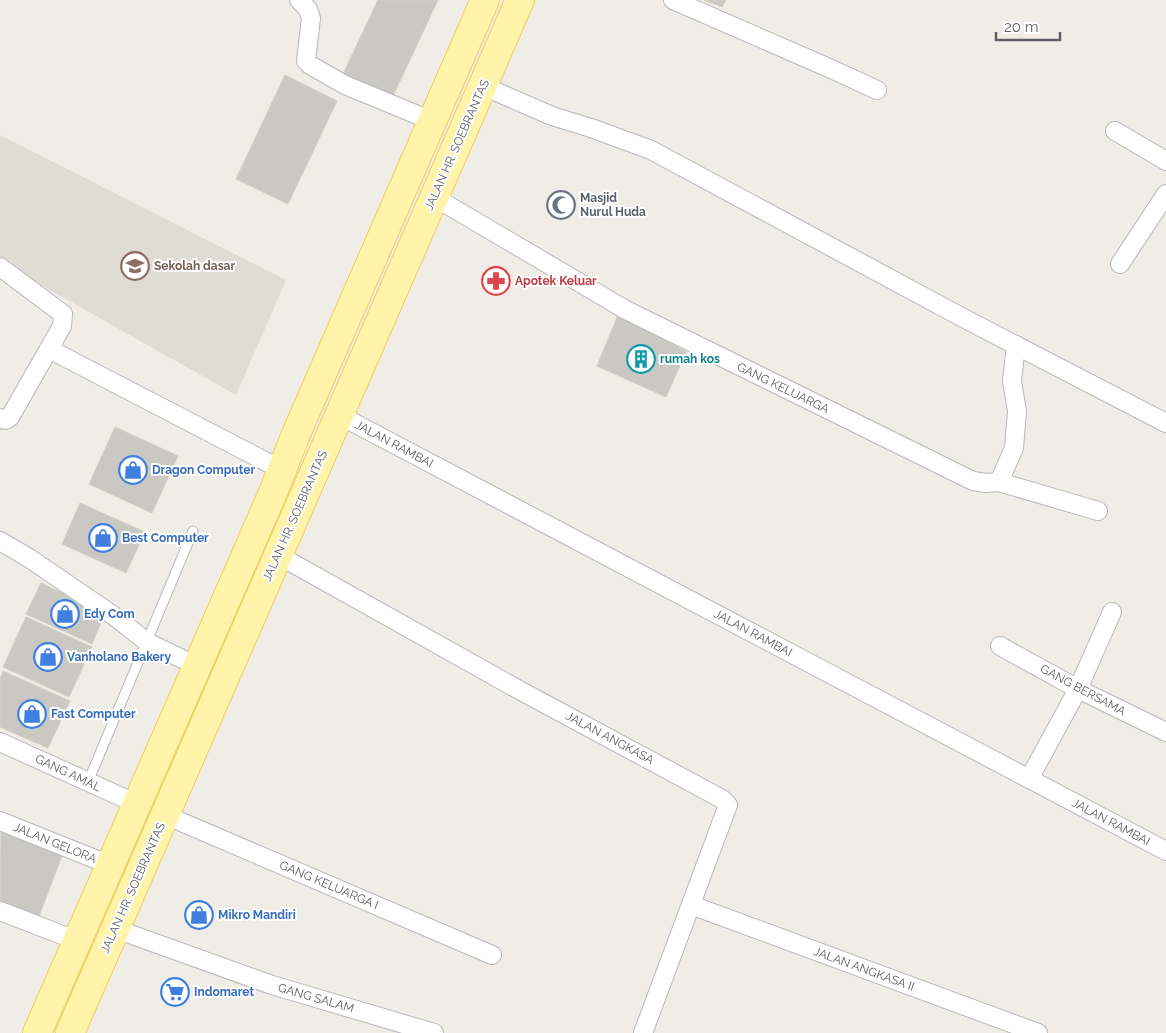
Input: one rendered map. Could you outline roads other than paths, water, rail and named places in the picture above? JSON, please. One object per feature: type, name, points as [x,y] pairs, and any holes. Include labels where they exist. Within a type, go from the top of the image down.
[{"type":"main road","points":[[38,1033],[485,0]]},
{"type":"main road","name":"JALAN HR. SOEBRANTAS","points":[[70,1033],[520,0]]},
{"type":"main road","points":[[435,114],[468,120]]},
{"type":"street","points":[[299,0],[308,9],[311,18],[306,61],[310,65],[346,85],[435,114]]},
{"type":"street","points":[[673,0],[877,90]]},
{"type":"street","points":[[483,86],[552,116],[651,150],[967,320],[1166,423]]},
{"type":"street","points":[[1115,131],[1166,161]]},
{"type":"street","points":[[1120,264],[1166,194]]},
{"type":"street","name":"GANG KELUARGA","points":[[434,197],[626,310],[950,471],[973,481],[999,482],[1098,511]]},
{"type":"street","points":[[0,267],[63,314],[62,326],[10,417],[3,420],[0,418]]},
{"type":"street","points":[[999,482],[1014,448],[1017,411],[1012,381],[1016,345]]},
{"type":"street","points":[[49,349],[282,470]]},
{"type":"street","name":"JALAN RAMBAI","points":[[339,415],[1166,851]]},
{"type":"street","points":[[0,541],[52,573],[114,616],[147,642],[197,666]]},
{"type":"street","name":"JALAN ANGKASA","points":[[278,556],[521,691],[722,799],[728,806],[643,1033]]},
{"type":"street","points":[[1030,779],[1078,689],[1112,612]]},
{"type":"street","name":"GANG BERSAMA","points":[[1000,646],[1078,689],[1166,732]]},
{"type":"street","name":"GANG AMAL","points":[[0,742],[136,804]]},
{"type":"street","name":"GANG KELUARGA I","points":[[165,815],[492,955]]},
{"type":"street","name":"JALAN GELORA","points":[[0,821],[110,865]]},
{"type":"street","name":"JALAN ANGKASA II","points":[[691,905],[1007,1027],[1038,1033]]},
{"type":"street","points":[[0,911],[78,940]]},
{"type":"street","name":"GANG SALAM","points":[[116,929],[272,985],[434,1033]]},
{"type":"lane","points":[[88,782],[193,531]]},
{"type":"place","name":"Masjid Nurul Huda","points":[[561,205]]},
{"type":"place","name":"Sekolah dasar","points":[[135,266]]},
{"type":"place","name":"Apotek Keluar","points":[[496,281]]},
{"type":"place","name":"rumah kos","points":[[641,359]]},
{"type":"place","name":"Dragon Computer","points":[[133,470]]},
{"type":"place","name":"Best Computer","points":[[103,538]]},
{"type":"place","name":"Edy Com","points":[[65,614]]},
{"type":"place","name":"Vanholano Bakery","points":[[48,657]]},
{"type":"place","name":"Fast Computer","points":[[32,714]]},
{"type":"place","name":"Mikro Mandiri","points":[[199,915]]},
{"type":"place","name":"Indomaret","points":[[175,992]]}]
